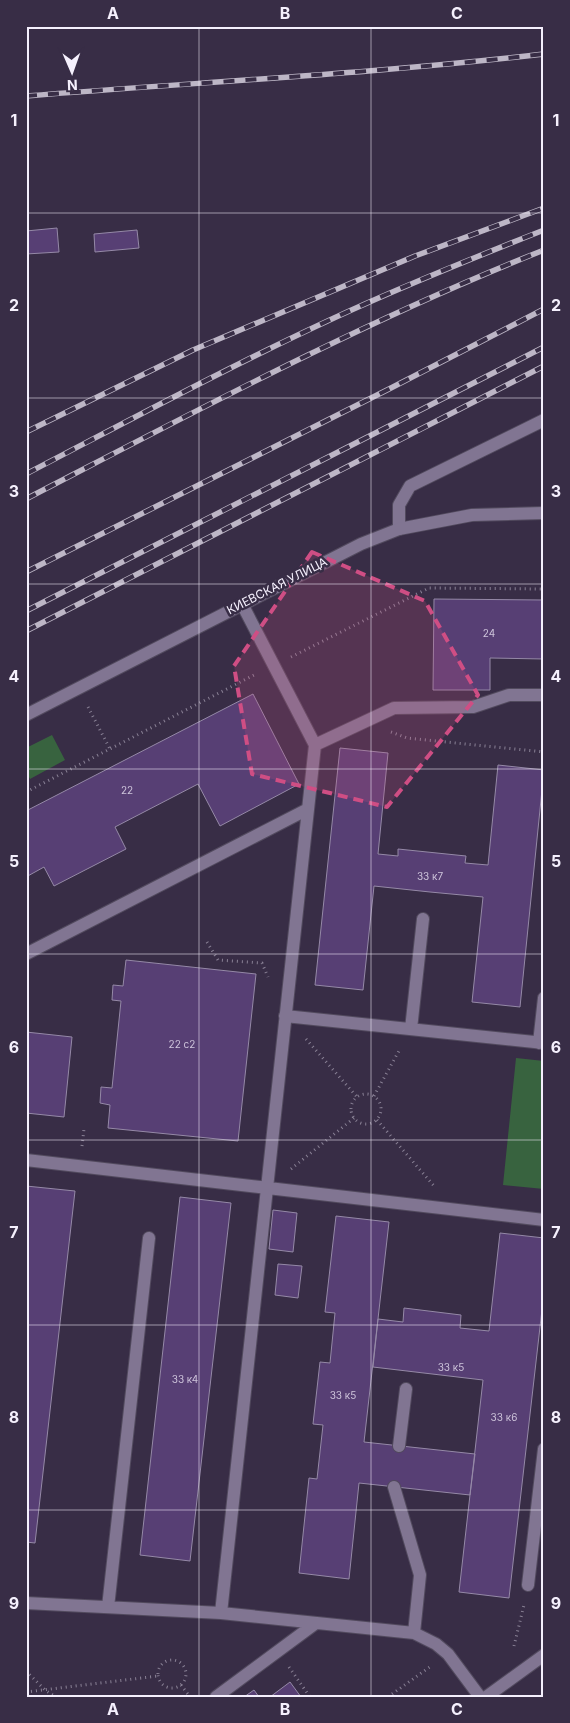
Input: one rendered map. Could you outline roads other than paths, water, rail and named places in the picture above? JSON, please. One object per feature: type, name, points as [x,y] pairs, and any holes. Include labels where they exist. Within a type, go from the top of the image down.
[{"type":"street","points":[[398,529],[398,505],[410,486],[544,420]]},
{"type":"street","name":"КИЕВСКАЯ УЛИЦА","points":[[26,715],[361,544],[398,529],[472,515],[544,513]]},
{"type":"street","points":[[221,1612],[315,745],[242,604]]},
{"type":"street","points":[[315,745],[394,708],[473,707],[509,695],[544,695]]},
{"type":"street","points":[[26,954],[308,809]]},
{"type":"street","points":[[411,1029],[423,919]]},
{"type":"street","points":[[285,1016],[541,1043],[544,998]]},
{"type":"street","points":[[26,1160],[544,1220]]},
{"type":"street","points":[[108,1608],[149,1238]]},
{"type":"street","points":[[399,1446],[406,1389]]},
{"type":"street","points":[[528,1585],[544,1449]]},
{"type":"street","points":[[394,1487],[420,1575],[414,1633]]},
{"type":"street","points":[[26,1603],[221,1612],[414,1633],[436,1644],[448,1654],[480,1697]]},
{"type":"street","points":[[216,1697],[316,1623]]},
{"type":"street","points":[[486,1697],[544,1655]]},
{"type":"railway","points":[[26,96],[350,72],[544,54]]},
{"type":"railway","points":[[26,432],[193,350],[415,256],[544,208]]},
{"type":"railway","points":[[26,474],[295,336],[412,283],[544,230]]},
{"type":"railway","points":[[26,499],[347,336],[478,277],[544,250]]},
{"type":"railway","points":[[26,572],[544,309]]},
{"type":"railway","points":[[26,611],[544,347]]},
{"type":"railway","points":[[26,631],[544,366]]}]
